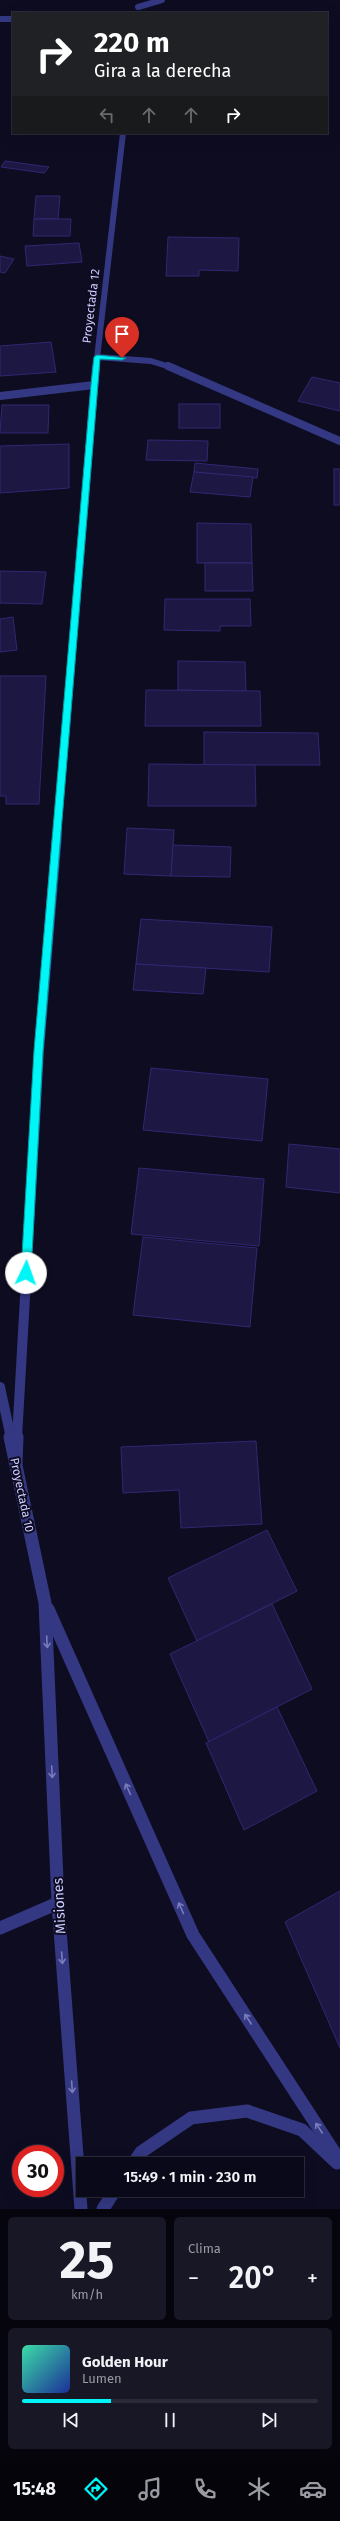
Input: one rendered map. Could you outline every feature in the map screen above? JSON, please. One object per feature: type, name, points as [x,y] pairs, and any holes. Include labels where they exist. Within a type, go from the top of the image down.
[{"type":"street","points":[[137,10],[139,0]]},
{"type":"street","points":[[137,10],[162,0]]},
{"type":"street","points":[[0,20],[12,19]]},
{"type":"street","name":"Proyectada 12","points":[[16,1463],[38,1051],[94,385],[123,134]]},
{"type":"street","points":[[97,357],[151,361],[164,364],[340,441]]},
{"type":"street","points":[[0,396],[94,385]]},
{"type":"street","name":"Proyectada 10","points":[[0,1387],[45,1603]]},
{"type":"street","points":[[45,1603],[193,1935],[340,2161]]},
{"type":"street","name":"Misiones","points":[[45,1603],[58,1903],[81,2209]]},
{"type":"street","points":[[0,1928],[58,1903]]},
{"type":"street","points":[[138,2157],[141,2152],[191,2118],[247,2111],[302,2130],[340,2166]]},
{"type":"street","points":[[103,2209],[111,2197]]},
{"type":"building","points":[[5,161],[49,167],[44,173],[1,167]]},
{"type":"building","points":[[36,196],[60,196],[58,219],[34,219]]},
{"type":"building","points":[[34,219],[71,219],[70,236],[33,236]]},
{"type":"building","points":[[168,237],[239,238],[238,271],[199,270],[199,276],[166,276]]},
{"type":"building","points":[[79,243],[82,262],[27,266],[25,246]]},
{"type":"building","points":[[0,256],[14,259],[5,273],[0,272]]},
{"type":"building","points":[[51,342],[56,372],[0,376],[0,346]]},
{"type":"building","points":[[312,377],[340,383],[340,411],[298,401]]},
{"type":"building","points":[[179,404],[220,404],[220,428],[179,428]]},
{"type":"building","points":[[2,405],[49,405],[48,433],[0,433]]},
{"type":"building","points":[[148,440],[208,441],[207,461],[146,460]]},
{"type":"building","points":[[69,444],[69,488],[0,493],[0,446]]},
{"type":"building","points":[[195,463],[258,469],[257,478],[194,472]]},
{"type":"building","points":[[334,469],[340,469],[340,505],[334,505]]},
{"type":"building","points":[[194,472],[253,477],[250,497],[190,492]]},
{"type":"building","points":[[197,523],[251,524],[252,563],[197,563]]},
{"type":"building","points":[[205,563],[252,563],[253,591],[205,591]]},
{"type":"building","points":[[0,571],[46,572],[42,604],[0,603]]},
{"type":"building","points":[[165,599],[250,599],[251,626],[220,626],[220,631],[164,630]]},
{"type":"building","points":[[13,617],[17,650],[0,652],[0,619]]},
{"type":"building","points":[[178,661],[245,662],[246,691],[178,690]]},
{"type":"building","points":[[0,676],[46,676],[39,804],[6,804],[6,796],[0,796]]},
{"type":"building","points":[[146,690],[260,691],[261,726],[145,726]]},
{"type":"building","points":[[204,732],[318,733],[320,765],[204,765]]},
{"type":"building","points":[[149,764],[255,765],[256,806],[148,806]]},
{"type":"building","points":[[127,828],[174,830],[171,876],[124,874]]},
{"type":"building","points":[[173,845],[231,847],[230,877],[171,876]]},
{"type":"building","points":[[141,919],[272,927],[269,972],[136,964]]},
{"type":"building","points":[[136,964],[206,968],[203,994],[133,990]]},
{"type":"building","points":[[151,1068],[268,1079],[262,1141],[143,1130]]},
{"type":"building","points":[[289,1144],[340,1149],[340,1193],[286,1187]]},
{"type":"building","points":[[139,1168],[264,1179],[259,1246],[131,1234]]},
{"type":"building","points":[[143,1237],[257,1248],[250,1327],[133,1315]]},
{"type":"building","points":[[256,1441],[262,1524],[181,1528],[179,1490],[123,1493],[121,1447]]},
{"type":"building","points":[[267,1530],[297,1591],[197,1641],[168,1578]]},
{"type":"building","points":[[272,1604],[312,1689],[209,1742],[170,1654]]},
{"type":"building","points":[[277,1707],[317,1791],[244,1830],[206,1743]]},
{"type":"building","points":[[340,1891],[340,2048],[285,1922]]},
{"type":"route","points":[[26,1273],[38,1051],[94,385],[97,357],[122,358]]}]
